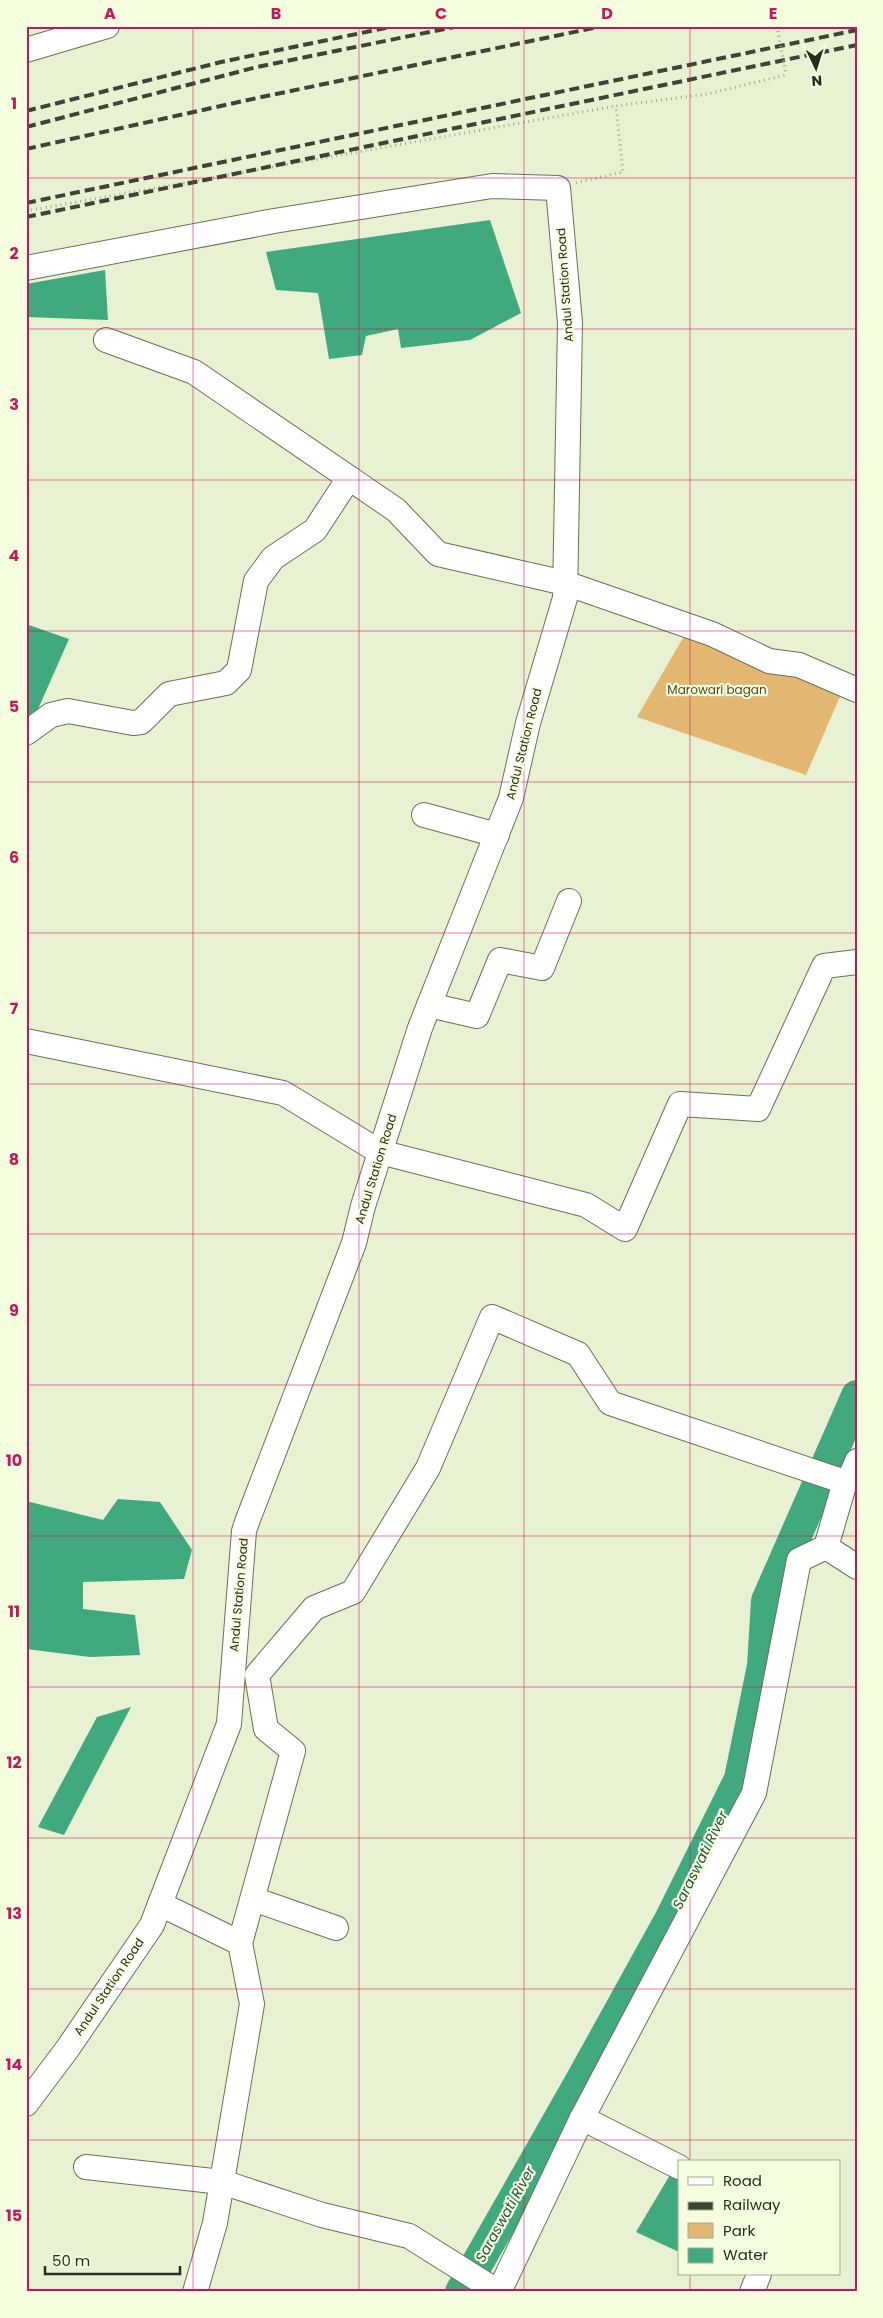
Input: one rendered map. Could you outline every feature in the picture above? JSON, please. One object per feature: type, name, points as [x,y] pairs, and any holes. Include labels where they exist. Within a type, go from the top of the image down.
[{"type":"street","points":[[26,50],[107,26]]},
{"type":"street","points":[[26,268],[274,221],[492,186],[558,188]]},
{"type":"street","name":"Andul Station Road","points":[[28,2096],[68,2048],[152,1925],[229,1724],[244,1531],[354,1242],[380,1152],[429,1005],[511,798],[528,723],[565,598],[570,323],[558,188]]},
{"type":"street","points":[[106,340],[194,372],[396,510],[438,554],[565,583],[712,634],[769,661],[799,665],[857,690]]},
{"type":"street","points":[[26,733],[51,715],[68,711],[133,723],[141,722],[169,694],[226,683],[232,679],[238,670],[256,581],[273,558],[314,530],[349,478]]},
{"type":"street","points":[[424,815],[496,835]]},
{"type":"street","points":[[429,1005],[477,1016],[500,960],[542,968],[569,901]]},
{"type":"street","points":[[26,1041],[283,1093],[380,1152],[586,1205],[625,1229],[680,1104],[758,1108],[824,966],[857,962]]},
{"type":"street","points":[[195,2292],[215,2223],[252,2004],[240,1943],[293,1751],[266,1729],[257,1676],[314,1608],[353,1592],[428,1468],[492,1317],[578,1354],[610,1403],[844,1481]]},
{"type":"street","points":[[86,2166],[222,2182],[322,2215],[409,2236],[493,2289],[754,1793],[799,1560],[826,1547],[844,1481],[852,1473],[857,1462]]},
{"type":"street","points":[[826,1547],[857,1567]]},
{"type":"street","points":[[253,1899],[336,1928]]},
{"type":"street","points":[[160,1904],[240,1943]]},
{"type":"street","points":[[582,2118],[678,2166]]},
{"type":"street","points":[[752,2292],[759,2276]]},
{"type":"path","points":[[26,212],[616,106],[707,94],[786,75],[777,26]]},
{"type":"path","points":[[558,188],[623,172],[616,106]]},
{"type":"green space","name":"Marowari bagan","points":[[690,626],[845,685],[806,775],[637,717]]},
{"type":"water","points":[[490,220],[521,313],[470,340],[401,348],[398,329],[366,336],[362,355],[329,359],[318,293],[276,290],[266,252]]},
{"type":"water","points":[[105,270],[108,320],[26,317],[26,284]]},
{"type":"water","points":[[26,624],[69,639],[31,725],[26,722]]},
{"type":"water","points":[[118,1499],[160,1502],[192,1550],[184,1579],[83,1582],[83,1609],[135,1615],[140,1655],[90,1657],[26,1649],[26,1501],[103,1520]]},
{"type":"water","points":[[131,1707],[64,1835],[38,1827],[97,1717]]},
{"type":"water","points":[[676,2165],[678,2166],[678,2252],[636,2232]]},
{"type":"waterway","name":"Saraswati River","points":[[461,2292],[670,1920],[740,1779],[763,1666],[767,1601],[857,1396]]},
{"type":"railway","points":[[26,111],[221,62],[395,26]]},
{"type":"railway","points":[[26,127],[257,67],[459,26]]},
{"type":"railway","points":[[26,149],[257,98],[603,26]]},
{"type":"railway","points":[[26,203],[857,30]]},
{"type":"railway","points":[[26,217],[857,45]]}]
